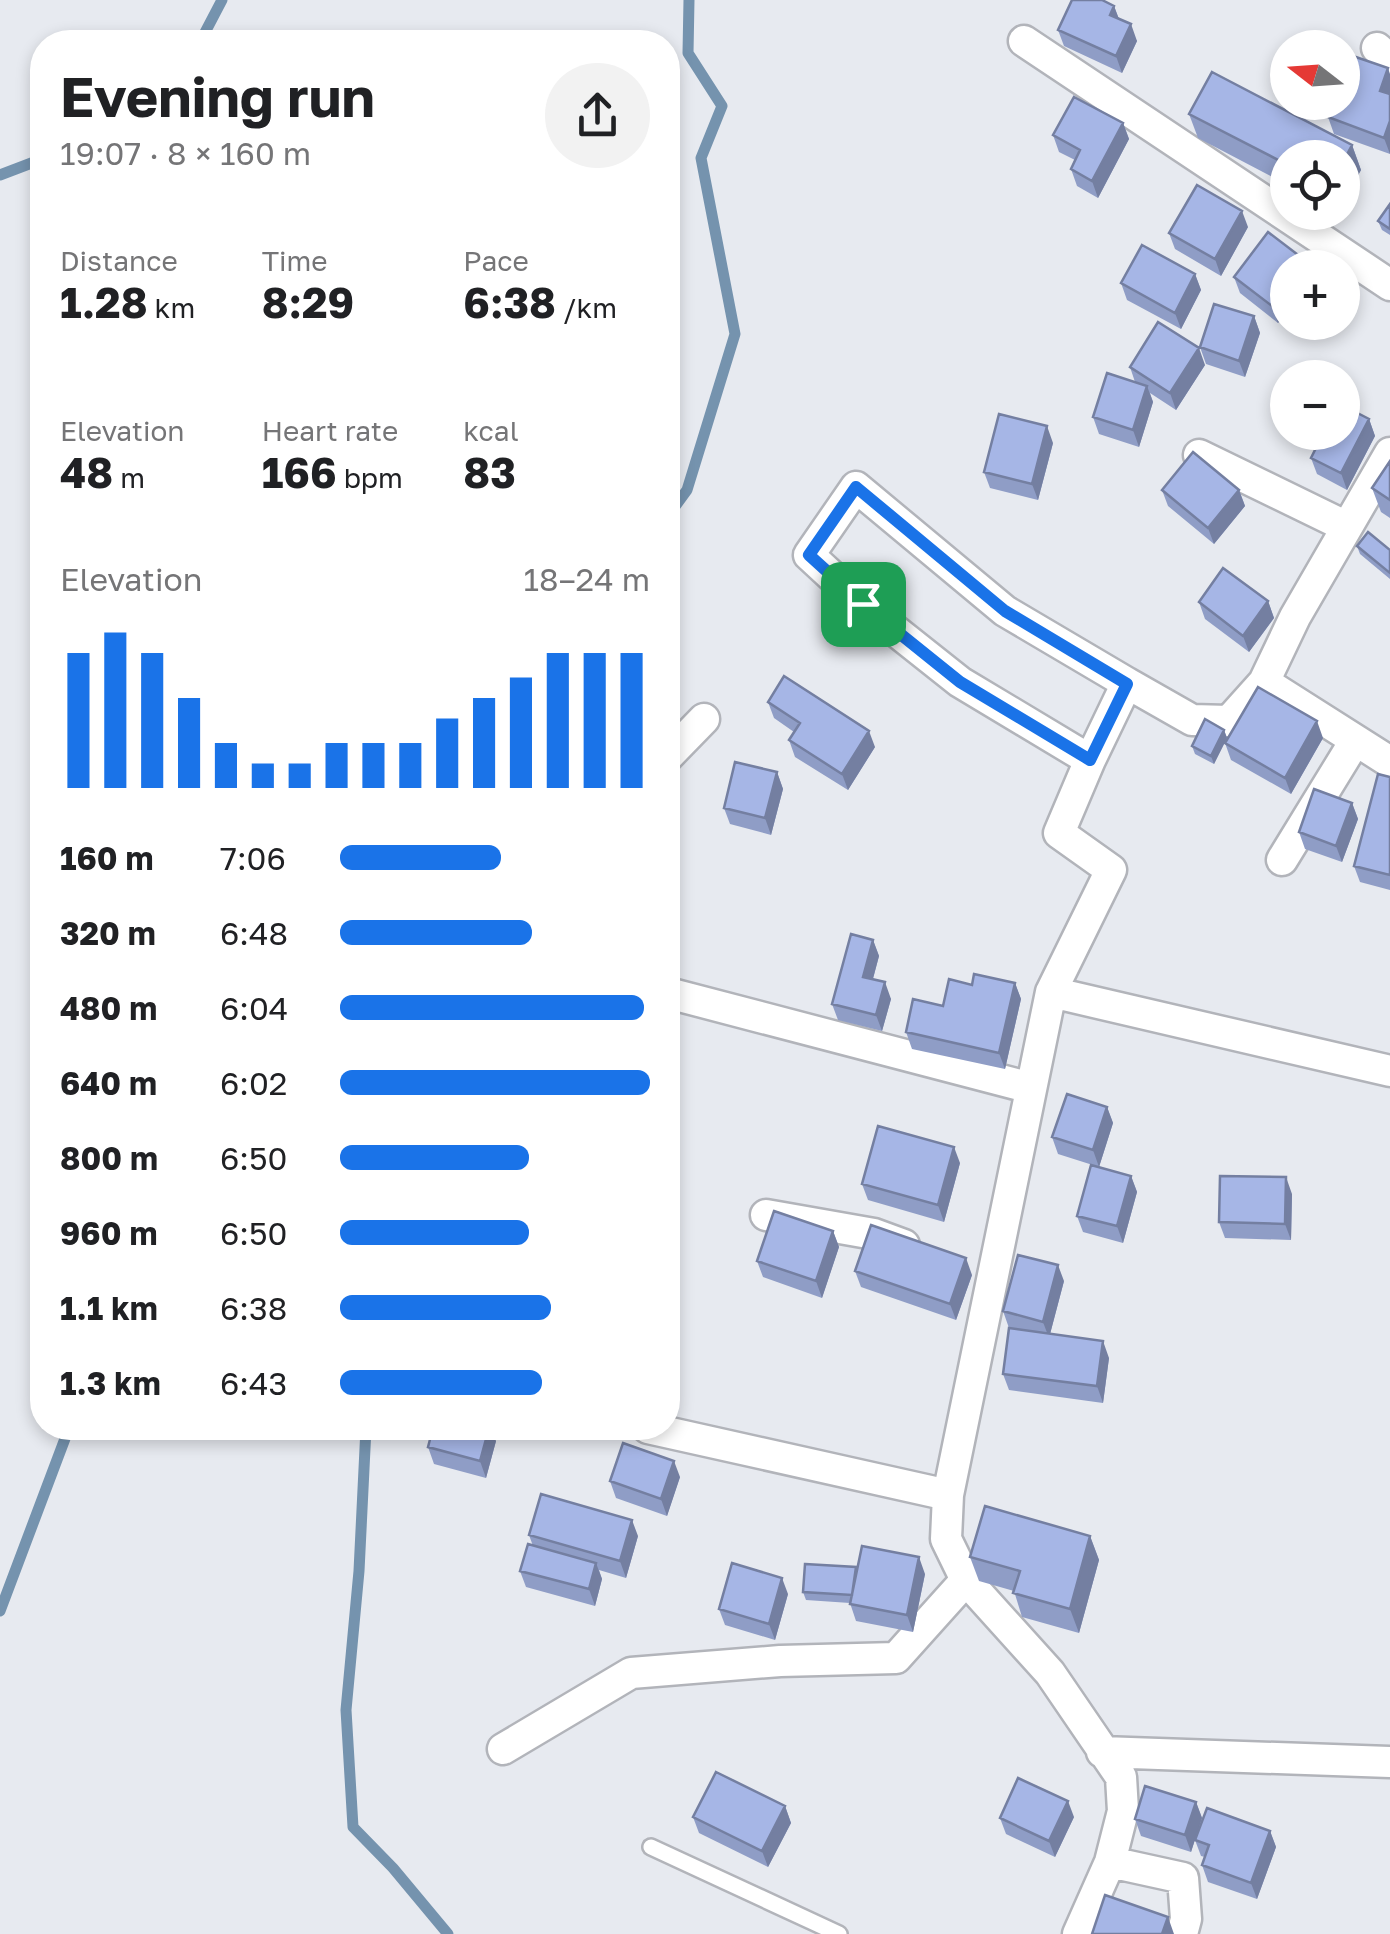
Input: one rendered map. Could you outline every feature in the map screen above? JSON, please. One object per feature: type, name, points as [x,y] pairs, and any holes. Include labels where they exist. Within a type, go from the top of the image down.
[{"type":"street","points":[[1024,41],[1390,285]]},
{"type":"street","points":[[1090,760],[960,682],[809,555],[856,487],[1005,611],[1192,720],[1229,722],[1264,682],[1295,616],[1390,453]]},
{"type":"street","points":[[1199,455],[1347,527]]},
{"type":"street","points":[[1264,682],[1284,691],[1390,762]]},
{"type":"street","points":[[1078,1934],[1110,1862],[1123,1811],[1121,1777],[1050,1674],[966,1580],[946,1539],[948,1495],[1051,992],[1111,870],[1059,833],[1127,684]]},
{"type":"street","points":[[680,744],[704,719]]},
{"type":"street","points":[[1282,860],[1355,740]]},
{"type":"street","points":[[1051,992],[1390,1071]]},
{"type":"street","points":[[680,995],[1031,1088]]},
{"type":"street","points":[[766,1215],[874,1234],[925,1252]]},
{"type":"street","points":[[959,1264],[993,1276]]},
{"type":"street","points":[[680,1435],[948,1495]]},
{"type":"street","points":[[503,1749],[631,1673],[780,1661],[896,1658],[966,1580]]},
{"type":"street","points":[[1102,1752],[1390,1762]]},
{"type":"street","points":[[1110,1862],[1183,1878],[1186,1918],[1182,1934]]},
{"type":"lane","points":[[651,1847],[839,1934]]},
{"type":"building","points":[[1072,0],[1102,0],[1114,6],[1110,15],[1131,24],[1116,56],[1058,30]]},
{"type":"building","points":[[1360,58],[1388,68],[1380,91],[1390,94],[1390,121],[1384,138],[1336,120],[1360,120]]},
{"type":"building","points":[[1212,72],[1270,102],[1270,120],[1304,120],[1342,140],[1270,140],[1270,156],[1189,114]]},
{"type":"building","points":[[1074,97],[1123,123],[1092,181],[1071,169],[1080,150],[1053,135]]},
{"type":"building","points":[[1197,185],[1242,211],[1215,259],[1169,233]]},
{"type":"building","points":[[1390,204],[1390,229],[1378,221]]},
{"type":"building","points":[[1268,232],[1292,250],[1270,250],[1270,304],[1234,277]]},
{"type":"building","points":[[1142,245],[1195,274],[1175,313],[1121,283]]},
{"type":"building","points":[[1214,304],[1254,316],[1239,361],[1200,347]]},
{"type":"building","points":[[1158,322],[1199,348],[1170,393],[1130,367]]},
{"type":"building","points":[[1107,373],[1147,386],[1133,430],[1093,417]]},
{"type":"building","points":[[999,414],[1047,426],[1032,484],[984,472]]},
{"type":"building","points":[[1360,414],[1369,419],[1360,436]]},
{"type":"building","points":[[1315,450],[1353,450],[1341,473],[1311,458]]},
{"type":"building","points":[[1193,452],[1239,490],[1208,528],[1162,490]]},
{"type":"building","points":[[1390,461],[1390,500],[1372,488]]},
{"type":"building","points":[[1368,532],[1390,550],[1390,573],[1357,546]]},
{"type":"building","points":[[1223,568],[1268,601],[1243,636],[1199,602]]},
{"type":"building","points":[[784,676],[869,731],[842,774],[789,740],[800,723],[768,702]]},
{"type":"building","points":[[1258,687],[1317,721],[1285,778],[1225,743]]},
{"type":"building","points":[[1205,719],[1224,730],[1211,756],[1192,746]]},
{"type":"building","points":[[735,762],[777,772],[765,818],[724,808]]},
{"type":"building","points":[[1378,774],[1390,777],[1390,875],[1354,866]]},
{"type":"building","points":[[1314,789],[1352,803],[1336,846],[1299,832]]},
{"type":"building","points":[[851,934],[873,940],[863,977],[885,982],[876,1015],[832,1004]]},
{"type":"building","points":[[974,974],[1015,983],[999,1053],[906,1032],[913,999],[943,1006],[949,979],[972,985]]},
{"type":"building","points":[[1067,1094],[1107,1107],[1093,1150],[1052,1137]]},
{"type":"building","points":[[878,1126],[954,1147],[938,1205],[862,1184]]},
{"type":"building","points":[[1091,1165],[1131,1176],[1117,1226],[1077,1216]]},
{"type":"building","points":[[1220,1176],[1286,1177],[1285,1224],[1219,1222]]},
{"type":"building","points":[[774,1211],[833,1231],[816,1281],[757,1261]]},
{"type":"building","points":[[871,1225],[966,1258],[950,1304],[855,1271]]},
{"type":"building","points":[[1018,1255],[1058,1265],[1043,1322],[1003,1311]]},
{"type":"building","points":[[1009,1328],[1103,1341],[1097,1386],[1003,1374]]},
{"type":"building","points":[[430,1440],[486,1440],[480,1461],[428,1447]]},
{"type":"building","points":[[623,1443],[674,1461],[661,1499],[610,1481]]},
{"type":"building","points":[[541,1494],[632,1520],[620,1561],[529,1535]]},
{"type":"building","points":[[985,1506],[1090,1536],[1070,1609],[1013,1593],[1020,1571],[970,1557]]},
{"type":"building","points":[[528,1544],[596,1563],[589,1589],[520,1571]]},
{"type":"building","points":[[862,1546],[919,1557],[907,1615],[850,1604]]},
{"type":"building","points":[[732,1563],[782,1578],[769,1624],[719,1609]]},
{"type":"building","points":[[805,1564],[856,1567],[852,1595],[803,1592]]},
{"type":"building","points":[[716,1772],[785,1806],[762,1851],[693,1817]]},
{"type":"building","points":[[1018,1778],[1068,1801],[1049,1841],[1000,1818]]},
{"type":"building","points":[[1145,1786],[1196,1802],[1185,1835],[1135,1819]]},
{"type":"building","points":[[1207,1808],[1270,1831],[1251,1883],[1202,1865],[1209,1845],[1195,1840]]},
{"type":"building","points":[[1105,1895],[1168,1917],[1162,1934],[1092,1934]]},
{"type":"waterway","points":[[206,30],[222,0]]},
{"type":"waterway","points":[[680,500],[687,490],[735,334],[701,158],[722,106],[688,53],[689,0]]},
{"type":"waterway","points":[[0,175],[30,164]]},
{"type":"waterway","points":[[0,1611],[64,1440]]},
{"type":"waterway","points":[[365,1440],[346,1710],[353,1827],[448,1934]]},
{"type":"route","points":[[856,487],[1005,611],[1127,684],[1090,760],[960,682],[863,604],[809,555],[856,487]]}]
